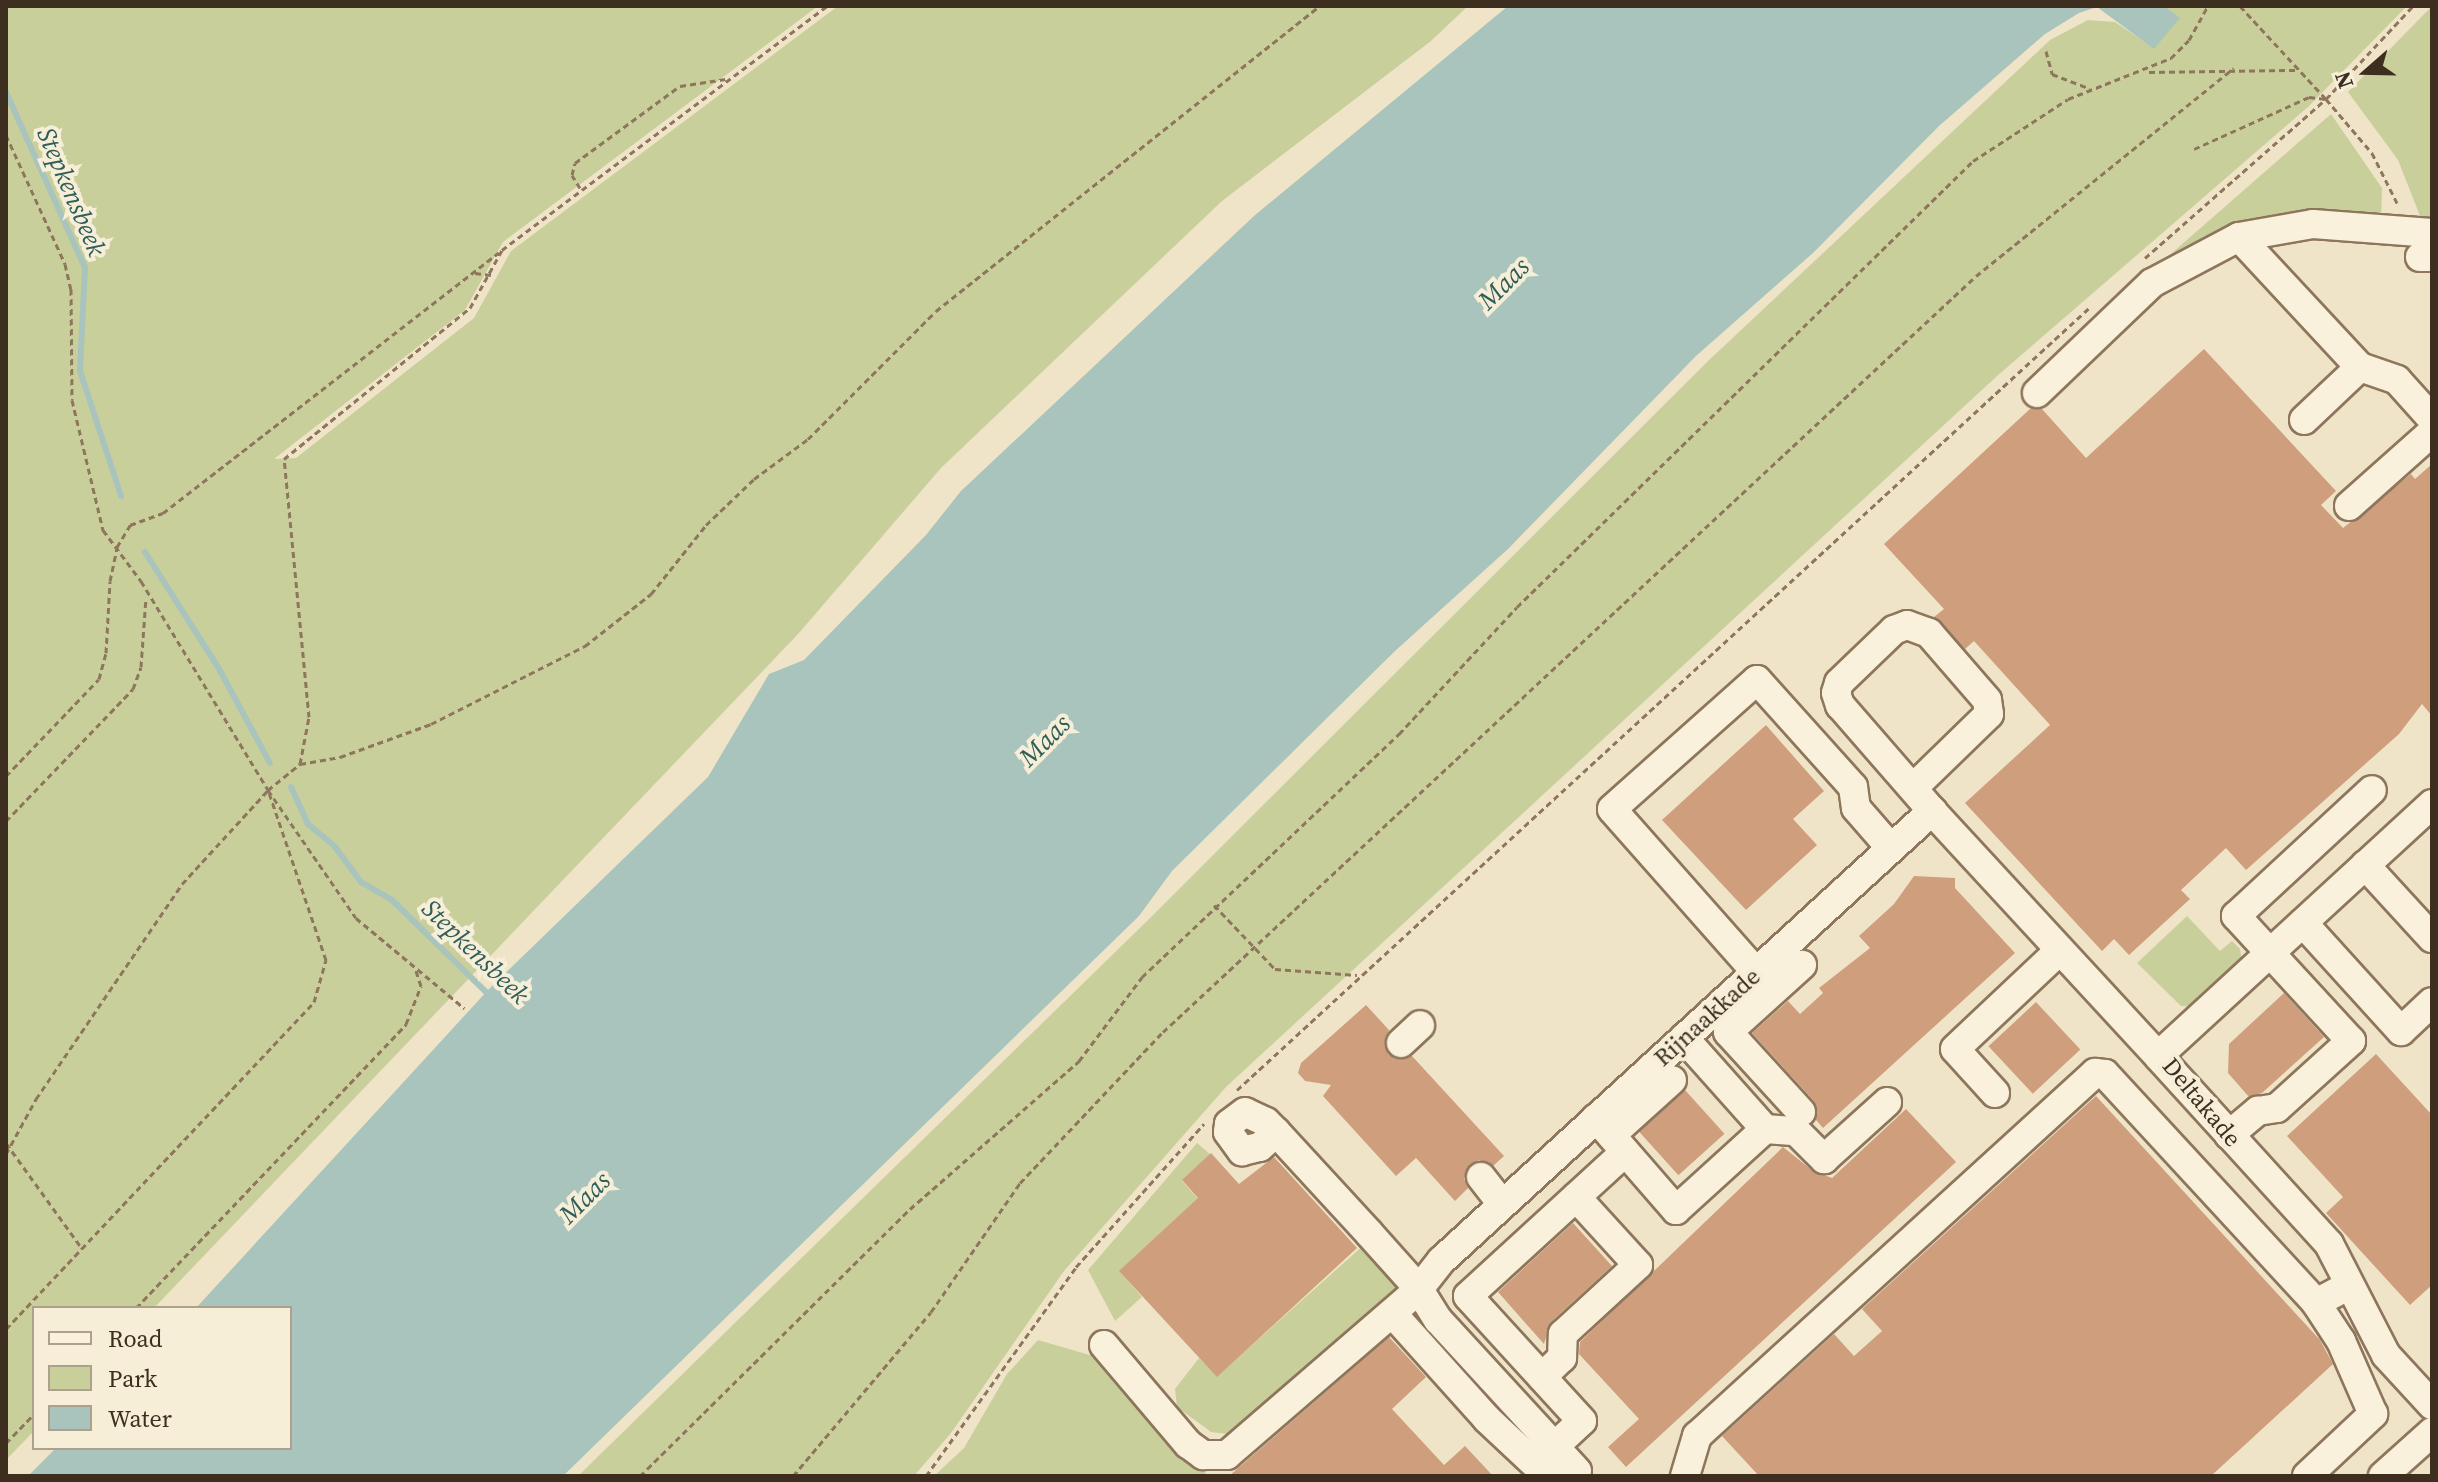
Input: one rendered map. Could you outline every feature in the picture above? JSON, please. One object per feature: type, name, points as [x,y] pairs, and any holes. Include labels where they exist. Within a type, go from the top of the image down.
[{"type":"street","points":[[2037,393],[2144,274],[2239,237],[2313,224],[2422,244]]},
{"type":"street","points":[[2239,237],[2360,367],[2397,380],[2432,419]]},
{"type":"street","points":[[2304,420],[2360,367]]},
{"type":"street","points":[[2349,506],[2432,432]]},
{"type":"street","points":[[1913,788],[1989,714],[1987,700],[1929,633],[1907,625],[1894,630],[1839,683],[1836,693],[1840,705],[1932,811],[2158,1056]]},
{"type":"street","points":[[1756,972],[1612,809],[1757,680],[1853,787],[1856,808],[1890,847]]},
{"type":"street","points":[[2229,1135],[2258,1111],[2277,1108],[2351,1041],[2236,916],[2372,790]]},
{"type":"street","name":"Deltakade","points":[[2432,804],[2158,1056],[2329,1244],[2386,1355],[2432,1405]]},
{"type":"street","name":"Rijnaakkade","points":[[1104,1345],[1188,1444],[1203,1455],[1227,1455],[1419,1289],[1442,1260],[1530,1179],[1611,1135],[1684,1038],[1756,972],[1801,964],[1890,847],[1932,811]]},
{"type":"street","points":[[2365,865],[2432,938]]},
{"type":"street","points":[[2303,923],[2401,1031],[2432,1002]]},
{"type":"street","points":[[1995,1093],[1955,1049],[2060,950]]},
{"type":"street","points":[[1801,964],[1728,1032],[1801,1112]]},
{"type":"street","points":[[1684,1038],[1765,1129],[1796,1131],[1824,1159],[1887,1102]]},
{"type":"street","points":[[1685,1476],[1697,1436],[2095,1073],[2105,1074],[2316,1303],[2341,1341],[2373,1414],[2322,1471]]},
{"type":"street","points":[[1554,1447],[1582,1421],[1468,1296],[1568,1204],[1611,1135],[1672,1080]]},
{"type":"street","points":[[1611,1135],[1676,1210],[1765,1129]]},
{"type":"street","points":[[1276,1132],[1419,1289],[1438,1320],[1576,1474]]},
{"type":"street","points":[[1481,1177],[1502,1204]]},
{"type":"street","points":[[1530,1179],[1568,1204],[1638,1265],[1563,1334],[1562,1358],[1542,1377]]},
{"type":"street","points":[[2316,1303],[2350,1285]]},
{"type":"street","points":[[1401,1323],[1487,1419],[1548,1476]]},
{"type":"street","points":[[2383,1476],[2432,1432]]},
{"type":"path","points":[[6,776],[99,679],[117,547],[130,525],[163,513],[581,189],[827,6]]},
{"type":"path","points":[[6,1154],[8,1145],[182,884],[268,790],[300,764],[340,757],[431,724],[585,646],[651,594],[706,525],[808,439],[936,311],[1320,6]]},
{"type":"path","points":[[2145,72],[2189,40],[2208,6]]},
{"type":"path","points":[[2240,6],[2372,153],[2422,244]]},
{"type":"path","points":[[2144,274],[2326,99],[2413,6]]},
{"type":"path","points":[[2046,51],[2052,74],[2075,87],[2092,88]]},
{"type":"path","points":[[793,1476],[931,1312],[1020,1183],[1163,1032],[1255,949],[1665,560],[1976,276],[2234,68]]},
{"type":"path","points":[[640,1476],[910,1209],[1079,1061],[1142,977],[1214,905],[1399,734],[1584,541],[1973,161],[2092,88],[2145,72],[2234,68],[2296,70]]},
{"type":"path","points":[[581,189],[572,175],[575,163],[680,86],[729,78]]},
{"type":"path","points":[[2194,149],[2309,97],[2326,99]]},
{"type":"path","points":[[6,135],[65,264],[71,289],[72,400],[103,530],[117,547],[268,790],[356,918],[464,1008]]},
{"type":"path","points":[[300,764],[309,717],[284,459],[470,308],[491,275],[502,250]]},
{"type":"path","points":[[474,272],[491,275]]},
{"type":"path","points":[[1235,1092],[1357,975],[2101,298]]},
{"type":"path","points":[[6,821],[133,689],[143,653],[145,595]]},
{"type":"path","points":[[6,1329],[314,1002],[326,960],[268,790]]},
{"type":"path","points":[[1214,905],[1275,969],[1357,975]]},
{"type":"path","points":[[138,1306],[406,1024],[421,986],[414,966]]},
{"type":"path","points":[[926,1476],[1076,1267],[1213,1114]]},
{"type":"path","points":[[8,1145],[81,1247]]},
{"type":"path","points":[[6,1443],[32,1416]]},
{"type":"green space","points":[[6,6],[818,6],[503,242],[465,310],[274,459],[296,458],[474,318],[511,251],[838,6],[1468,6],[1431,41],[1222,201],[941,468],[799,633],[156,1306],[32,1306],[32,1433],[6,1460]]},
{"type":"green space","points":[[2164,6],[2407,6],[2308,107],[1996,377],[1226,1087],[1064,1271],[951,1433],[914,1476],[578,1476],[1147,921],[1707,362],[2050,40],[2088,20],[2115,22],[2154,48],[2179,18]]},
{"type":"green space","points":[[2432,6],[2432,222],[2422,221],[2398,160],[2348,92]]},
{"type":"green space","points":[[2331,114],[2382,188],[2381,218],[2240,225],[2164,260]]},
{"type":"green space","points":[[2187,916],[2220,951],[2232,941],[2240,949],[2242,963],[2196,1007],[2181,1006],[2137,963]]},
{"type":"green space","points":[[1197,1143],[1211,1155],[1182,1181],[1199,1200],[1121,1273],[1142,1297],[1115,1321],[1088,1270]]},
{"type":"green space","points":[[1365,1244],[1374,1247],[1400,1289],[1236,1435],[1211,1432],[1177,1407],[1175,1389],[1199,1358],[1217,1376]]},
{"type":"green space","points":[[1038,1340],[1107,1360],[1208,1476],[934,1476],[964,1448],[1007,1374]]},
{"type":"water","name":"Maas","points":[[1508,6],[2164,6],[2180,18],[2154,49],[2097,7],[2079,13],[2045,34],[1939,126],[1813,253],[1696,356],[1508,549],[1395,651],[1172,871],[1139,916],[563,1476],[28,1476],[54,1450],[292,1450],[292,1306],[198,1306],[489,989],[708,777],[769,674],[804,660],[926,535],[961,491],[1254,216]]},
{"type":"building","points":[[2204,349],[2336,491],[2321,505],[2343,528],[2411,474],[2415,479],[2432,464],[2432,716],[2422,704],[2399,734],[2246,870],[2226,848],[2181,890],[2190,899],[2129,955],[2114,939],[2102,951],[1965,803],[2050,725],[1974,641],[1965,649],[1934,617],[1944,609],[1884,544],[2031,408],[2042,409],[2086,458]]},
{"type":"building","points":[[1766,725],[1824,791],[1793,819],[1817,845],[1746,910],[1662,820]]},
{"type":"building","points":[[1914,876],[1955,878],[1955,888],[2015,953],[1823,1128],[1816,1120],[1814,1101],[1752,1033],[1788,1001],[1800,1014],[1823,993],[1819,988],[1870,948],[1859,936],[1894,904]]},
{"type":"building","points":[[2284,993],[2324,1037],[2262,1093],[2249,1097],[2228,1073],[2229,1044]]},
{"type":"building","points":[[2036,1002],[2080,1050],[2033,1094],[1988,1046]]},
{"type":"building","points":[[1366,1005],[1389,1030],[1385,1039],[1388,1054],[1397,1059],[1412,1056],[1504,1156],[1493,1166],[1479,1160],[1470,1164],[1464,1179],[1468,1188],[1455,1201],[1416,1158],[1396,1176],[1323,1096],[1331,1085],[1305,1081],[1298,1073],[1301,1063]]},
{"type":"building","points":[[2376,1054],[2432,1115],[2432,1285],[2410,1305],[2326,1213],[2343,1197],[2287,1136]]},
{"type":"building","points":[[1685,1090],[1724,1134],[1678,1175],[1639,1131]]},
{"type":"building","points":[[2096,1096],[2320,1340],[2333,1364],[2211,1476],[1759,1476],[1722,1436],[1834,1334],[1854,1356],[1882,1331],[1862,1309]]},
{"type":"building","points":[[1906,1109],[1956,1162],[1626,1467],[1608,1447],[1639,1419],[1579,1354],[1580,1342],[1783,1147],[1813,1171],[1832,1178]]},
{"type":"building","points":[[1211,1153],[1239,1184],[1274,1157],[1357,1248],[1217,1377],[1119,1271],[1198,1198],[1182,1180]]},
{"type":"building","points":[[1573,1223],[1612,1266],[1551,1322],[1544,1344],[1498,1292]]},
{"type":"building","points":[[1389,1337],[1426,1377],[1392,1409],[1444,1465],[1465,1446],[1493,1476],[1229,1476]]},
{"type":"waterway","name":"Stepkensbeek","points":[[6,92],[85,268],[80,371],[121,496]]},
{"type":"waterway","name":"Stepkensbeek","points":[[145,552],[218,667],[270,763]]},
{"type":"waterway","name":"Stepkensbeek","points":[[291,787],[308,824],[335,847],[361,882],[392,900],[492,998]]}]
